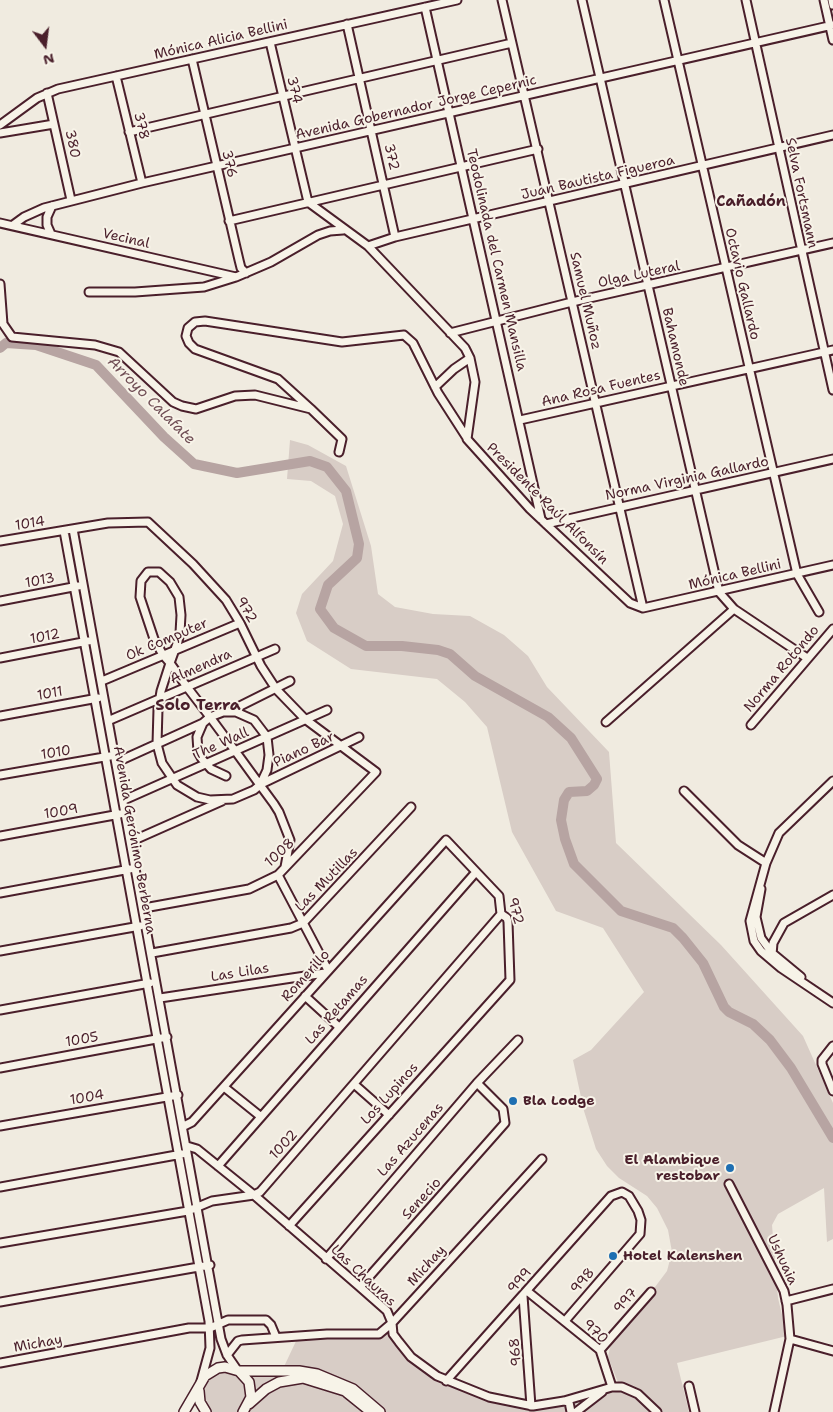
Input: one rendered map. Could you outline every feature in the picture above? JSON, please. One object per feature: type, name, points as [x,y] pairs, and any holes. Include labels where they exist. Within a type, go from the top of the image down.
[{"type":"main road","points":[[184,1412],[200,1385],[211,1372],[225,1367],[238,1371],[298,1371],[323,1376],[353,1389],[380,1412]]},
{"type":"main road","points":[[238,1371],[248,1382],[251,1389],[249,1404]]},
{"type":"main road","points":[[244,1412],[249,1404],[273,1385],[288,1379],[303,1378],[345,1392],[371,1412]]},
{"type":"main road","points":[[200,1385],[200,1402],[206,1412]]},
{"type":"street","name":"Mónica Alicia Bellini","points":[[0,125],[47,93],[457,0]]},
{"type":"street","name":"Samuel Muñoz","points":[[502,0],[538,149],[642,608]]},
{"type":"street","name":"Bahamonde","points":[[582,0],[720,592],[734,609],[807,658]]},
{"type":"street","name":"Octavio Gallardo","points":[[664,0],[797,574],[819,612]]},
{"type":"street","name":"Selva Fortsmann","points":[[746,0],[833,390]]},
{"type":"street","points":[[824,0],[832,27],[833,40]]},
{"type":"street","points":[[832,0],[833,5]]},
{"type":"street","name":"Teodolinada del Carmen Mansilla","points":[[425,7],[544,521]]},
{"type":"street","name":"372","points":[[348,24],[395,237]]},
{"type":"street","name":"Avenida Gobernador Jorge Cepernic","points":[[13,225],[24,216],[71,200],[525,95],[832,27]]},
{"type":"street","name":"374","points":[[270,42],[308,202]]},
{"type":"street","points":[[129,132],[512,43]]},
{"type":"street","name":"376","points":[[192,59],[229,221],[241,268],[246,273]]},
{"type":"street","name":"378","points":[[116,76],[142,183]]},
{"type":"street","name":"380","points":[[47,93],[71,200]]},
{"type":"street","points":[[0,134],[54,124]]},
{"type":"street","name":"Juan Bautista Figueroa","points":[[368,246],[395,237],[550,203],[833,136]]},
{"type":"street","points":[[229,221],[258,216],[308,202],[538,149]]},
{"type":"street","name":"Presidente Raúl Alfonsín","points":[[308,202],[343,230],[368,246],[465,348],[470,358],[475,382],[467,439],[476,452],[544,521],[630,603],[642,608]]},
{"type":"street","points":[[51,234],[46,225],[52,206]]},
{"type":"street","name":"Vecinal","points":[[0,223],[236,277]]},
{"type":"street","points":[[89,292],[135,292],[204,287],[236,277],[271,262],[318,235],[330,231],[343,230]]},
{"type":"street","name":"Olga Luteral","points":[[450,333],[572,302],[833,243]]},
{"type":"street","points":[[0,284],[3,324],[12,337],[88,344],[119,352],[173,402],[182,406],[196,409],[235,396],[255,395],[311,409]]},
{"type":"street","points":[[339,452],[342,439],[278,379],[196,349],[189,343],[186,336],[188,328],[195,322],[205,321],[342,342],[398,334],[404,336],[413,342],[435,387],[467,439]]},
{"type":"street","name":"Ana Rosa Fuentes","points":[[520,420],[833,350]]},
{"type":"street","points":[[435,387],[454,368],[470,358]]},
{"type":"street","name":"Norma Virginia Gallardo","points":[[544,521],[833,459]]},
{"type":"street","name":"972","points":[[64,531],[122,522],[148,522],[218,591],[240,622],[256,656],[276,688],[305,719],[376,772]]},
{"type":"street","name":"Avenida Gerónimo Berberna","points":[[73,529],[117,758],[219,1322],[227,1356]]},
{"type":"street","name":"Avenida Gerónimo Berberna","points":[[64,531],[210,1328],[210,1348],[200,1385]]},
{"type":"street","name":"1014","points":[[0,541],[64,531]]},
{"type":"street","name":"Mónica Bellini","points":[[642,608],[833,566]]},
{"type":"street","points":[[225,800],[197,797],[187,793],[172,779],[162,763],[157,744],[160,698],[170,664],[174,650],[181,624],[179,597],[165,576],[160,572],[148,572],[141,581],[140,597],[150,630],[163,655],[170,664],[188,687],[279,812],[288,833],[290,846],[285,867]]},
{"type":"street","name":"1013","points":[[0,601],[85,585]]},
{"type":"street","points":[[606,722],[734,609]]},
{"type":"street","name":"Ok Computer","points":[[102,681],[240,622]]},
{"type":"street","name":"Norma Rotondo","points":[[751,725],[833,629]]},
{"type":"street","name":"1012","points":[[0,658],[95,640]]},
{"type":"street","name":"Almendra","points":[[110,720],[275,648]]},
{"type":"street","points":[[210,717],[229,712],[290,682]]},
{"type":"street","name":"1011","points":[[0,716],[105,697]]},
{"type":"street","name":"The Wall","points":[[124,800],[236,752],[327,710]]},
{"type":"street","points":[[229,712],[242,713],[254,720],[267,737],[268,762],[260,785]]},
{"type":"street","name":"1010","points":[[0,775],[106,757],[117,758],[157,744],[203,723],[210,717]]},
{"type":"street","points":[[203,723],[197,744],[202,759],[211,770],[226,776]]},
{"type":"street","name":"Piano Bar","points":[[225,800],[243,796],[260,785],[359,737]]},
{"type":"street","name":"1008","points":[[144,908],[249,889],[278,875],[376,772]]},
{"type":"street","points":[[833,781],[779,833],[766,863],[753,906],[750,926],[757,945],[773,962],[833,1003]]},
{"type":"street","points":[[684,791],[738,845],[766,863]]},
{"type":"street","points":[[132,841],[225,800]]},
{"type":"street","name":"Las Mutillas","points":[[152,953],[290,928],[303,923],[411,807]]},
{"type":"street","name":"1009","points":[[0,836],[127,813]]},
{"type":"street","name":"972","points":[[446,840],[499,896],[501,914],[507,918],[508,922],[510,980]]},
{"type":"street","name":"Romerillo","points":[[184,1126],[192,1122],[446,840]]},
{"type":"street","points":[[0,894],[137,868]]},
{"type":"street","name":"Las Retamas","points":[[218,1166],[476,872]]},
{"type":"street","points":[[278,875],[327,972]]},
{"type":"street","points":[[761,884],[757,924],[761,938],[772,953],[802,978],[806,984]]},
{"type":"street","points":[[773,962],[772,953],[776,936],[784,923],[833,895]]},
{"type":"street","name":"1002","points":[[254,1195],[260,1192],[501,914]]},
{"type":"street","points":[[0,951],[147,924]]},
{"type":"street","name":"Las Lilas","points":[[160,998],[327,972]]},
{"type":"street","name":"Los Lupinos","points":[[290,1226],[510,980]]},
{"type":"street","points":[[0,1010],[157,982]]},
{"type":"street","points":[[305,996],[339,1027]]},
{"type":"street","name":"1005","points":[[0,1068],[167,1038]]},
{"type":"street","name":"Las Azucenas","points":[[326,1259],[477,1083],[518,1040]]},
{"type":"street","points":[[833,1046],[822,1060],[822,1064],[833,1091]]},
{"type":"street","name":"Senecio","points":[[360,1287],[502,1128],[506,1119],[503,1109],[477,1083]]},
{"type":"street","points":[[354,1084],[389,1115]]},
{"type":"street","points":[[224,1087],[260,1116]]},
{"type":"street","name":"1004","points":[[0,1126],[178,1095]]},
{"type":"street","name":"Las Chauras","points":[[188,1150],[197,1149],[254,1195],[387,1311],[392,1323],[393,1334],[411,1357],[446,1381],[489,1397],[531,1406],[564,1401],[609,1388]]},
{"type":"street","points":[[0,1187],[178,1155],[188,1150]]},
{"type":"street","name":"Michay","points":[[227,1356],[238,1341],[328,1334],[380,1334],[542,1159]]},
{"type":"street","name":"Ushuaia","points":[[729,1184],[759,1239],[784,1291],[786,1301],[790,1339],[774,1412]]},
{"type":"street","name":"999","points":[[446,1381],[610,1196],[622,1192],[629,1196],[635,1204],[641,1220],[640,1234]]},
{"type":"street","points":[[0,1243],[188,1211],[198,1206],[254,1195]]},
{"type":"street","name":"998","points":[[565,1321],[640,1234]]},
{"type":"street","points":[[0,1302],[210,1265]]},
{"type":"street","points":[[786,1301],[833,1289]]},
{"type":"street","name":"997","points":[[600,1350],[651,1292]]},
{"type":"street","name":"970","points":[[525,1294],[565,1321],[600,1350],[609,1388]]},
{"type":"street","name":"968","points":[[525,1294],[531,1406]]},
{"type":"street","points":[[210,1328],[219,1322],[261,1319],[271,1325],[276,1338]]},
{"type":"street","name":"Michay","points":[[0,1363],[189,1328],[210,1328]]},
{"type":"street","points":[[790,1339],[833,1351]]},
{"type":"street","points":[[227,1356],[238,1371]]},
{"type":"street","points":[[689,1386],[695,1412]]},
{"type":"street","points":[[576,1412],[609,1388],[632,1390],[657,1412]]},
{"type":"street","points":[[564,1401],[569,1402],[572,1412]]},
{"type":"shaded area","points":[[290,440],[308,445],[346,466],[371,546],[378,594],[395,607],[433,614],[470,616],[504,635],[528,656],[547,687],[609,752],[616,843],[721,945],[803,1036],[833,1103],[833,1239],[827,1242],[824,1188],[778,1214],[772,1225],[778,1298],[787,1336],[677,1363],[689,1412],[247,1412],[255,1394],[254,1383],[249,1374],[281,1373],[297,1339],[372,1334],[386,1334],[409,1360],[424,1373],[440,1382],[473,1395],[517,1405],[541,1408],[594,1395],[624,1391],[617,1380],[608,1357],[610,1347],[667,1271],[672,1252],[668,1230],[657,1208],[647,1196],[619,1178],[607,1166],[596,1149],[584,1111],[573,1060],[591,1050],[644,992],[603,928],[556,911],[512,832],[487,727],[465,702],[437,679],[351,669],[307,641],[296,613],[302,594],[333,561],[343,524],[335,496],[311,481],[287,479]]},
{"type":"shaded area","points":[[225,1370],[238,1375],[246,1385],[247,1399],[238,1412],[210,1412],[201,1396],[203,1384],[212,1374]]},
{"type":"waterway","name":"Arroyo Calafate","points":[[0,348],[6,343],[36,345],[96,365],[164,437],[194,464],[237,473],[310,461],[327,467],[346,491],[359,544],[357,558],[328,585],[320,609],[334,628],[366,646],[402,646],[438,650],[450,654],[475,676],[548,717],[571,738],[597,779],[594,785],[587,791],[569,792],[564,800],[561,820],[565,839],[574,864],[621,911],[673,928],[683,938],[703,963],[724,1007],[729,1012],[753,1024],[770,1040],[791,1068],[833,1138]]},
{"type":"place","name":"Bla Lodge","points":[[513,1101]]},
{"type":"place","name":"El Alambique restobar","points":[[730,1168]]},
{"type":"place","name":"Hotel Kalenshen","points":[[613,1256]]},
{"type":"district","name":"Cañadón","points":[[751,202]]},
{"type":"district","name":"Solo Terra","points":[[198,706]]}]
